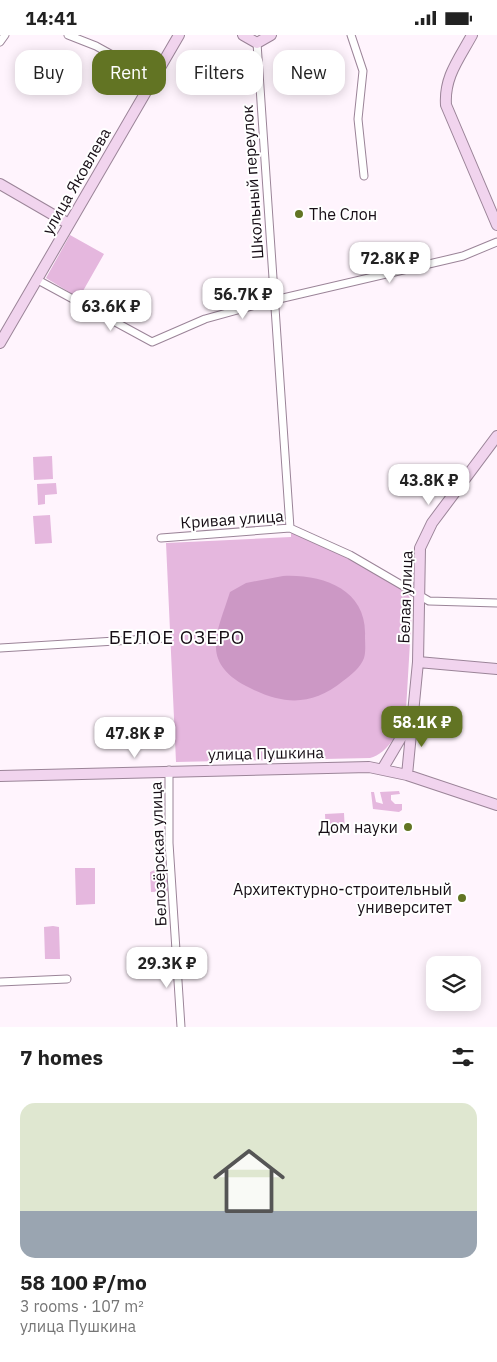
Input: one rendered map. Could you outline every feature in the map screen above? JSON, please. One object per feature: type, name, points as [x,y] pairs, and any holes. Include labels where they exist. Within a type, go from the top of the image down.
[{"type":"main road","name":"улица Яковлева","points":[[166,57],[179,35]]},
{"type":"main road","points":[[244,35],[257,43],[271,35]]},
{"type":"main road","points":[[472,35],[448,79],[445,89],[446,105],[497,225]]},
{"type":"main road","name":"улица Яковлева","points":[[0,343],[144,95]]},
{"type":"main road","points":[[0,184],[69,224]]},
{"type":"main road","name":"Белая улица","points":[[418,662],[418,566],[420,548],[424,536],[497,436]]},
{"type":"main road","points":[[408,775],[411,720],[418,662],[497,669]]},
{"type":"main road","points":[[383,769],[411,720]]},
{"type":"main road","name":"улица Пушкина","points":[[0,776],[354,766],[383,769],[408,775],[497,805]]},
{"type":"street","points":[[0,42],[5,35]]},
{"type":"street","points":[[68,35],[103,50]]},
{"type":"street","points":[[351,35],[363,71],[358,119],[364,175]]},
{"type":"street","name":"Школьный переулок","points":[[257,43],[290,528]]},
{"type":"street","points":[[36,279],[152,342],[205,319],[275,300],[463,256],[497,241]]},
{"type":"street","name":"Кривая улица","points":[[161,538],[290,528],[350,555],[429,601],[497,603]]},
{"type":"street","points":[[0,647],[165,638]]},
{"type":"street","name":"Белозёрская улица","points":[[169,771],[168,814],[181,1027]]},
{"type":"street","points":[[0,982],[67,979]]},
{"type":"shaded area","points":[[70,235],[104,254],[79,298],[46,278]]},
{"type":"shaded area","points":[[52,456],[53,479],[34,480],[33,457]]},
{"type":"shaded area","points":[[56,483],[57,494],[45,495],[45,504],[38,505],[37,484]]},
{"type":"shaded area","points":[[50,515],[52,543],[35,544],[33,516]]},
{"type":"shaded area","points":[[291,533],[314,541],[365,566],[393,583],[410,597],[412,608],[406,710],[398,732],[389,746],[370,758],[176,762],[166,543],[291,537]]},
{"type":"shaded area","name":"БЕЛОЕ ОЗЕРО","points":[[283,576],[313,578],[339,588],[350,596],[359,607],[364,620],[365,653],[361,665],[331,689],[308,699],[284,700],[246,686],[222,667],[217,656],[217,633],[230,592],[246,583]]},
{"type":"shaded area","points":[[399,791],[400,794],[391,795],[391,800],[395,804],[402,804],[402,810],[399,812],[373,809],[371,792],[374,792],[376,802],[383,804],[380,792]]},
{"type":"shaded area","points":[[344,813],[345,833],[326,834],[325,814]]},
{"type":"shaded area","points":[[167,865],[169,891],[151,892],[150,872]]},
{"type":"shaded area","points":[[75,868],[95,868],[95,904],[76,905]]},
{"type":"shaded area","points":[[44,927],[59,927],[60,959],[45,959]]},
{"type":"place","name":"The Слон","points":[[299,214]]},
{"type":"place","name":"Дом науки","points":[[408,827]]},
{"type":"place","name":"Архитектурно-строительный университет","points":[[462,898]]},
{"type":"district","name":"БЕЛОЕ ОЗЕРО","points":[[177,637]]}]
